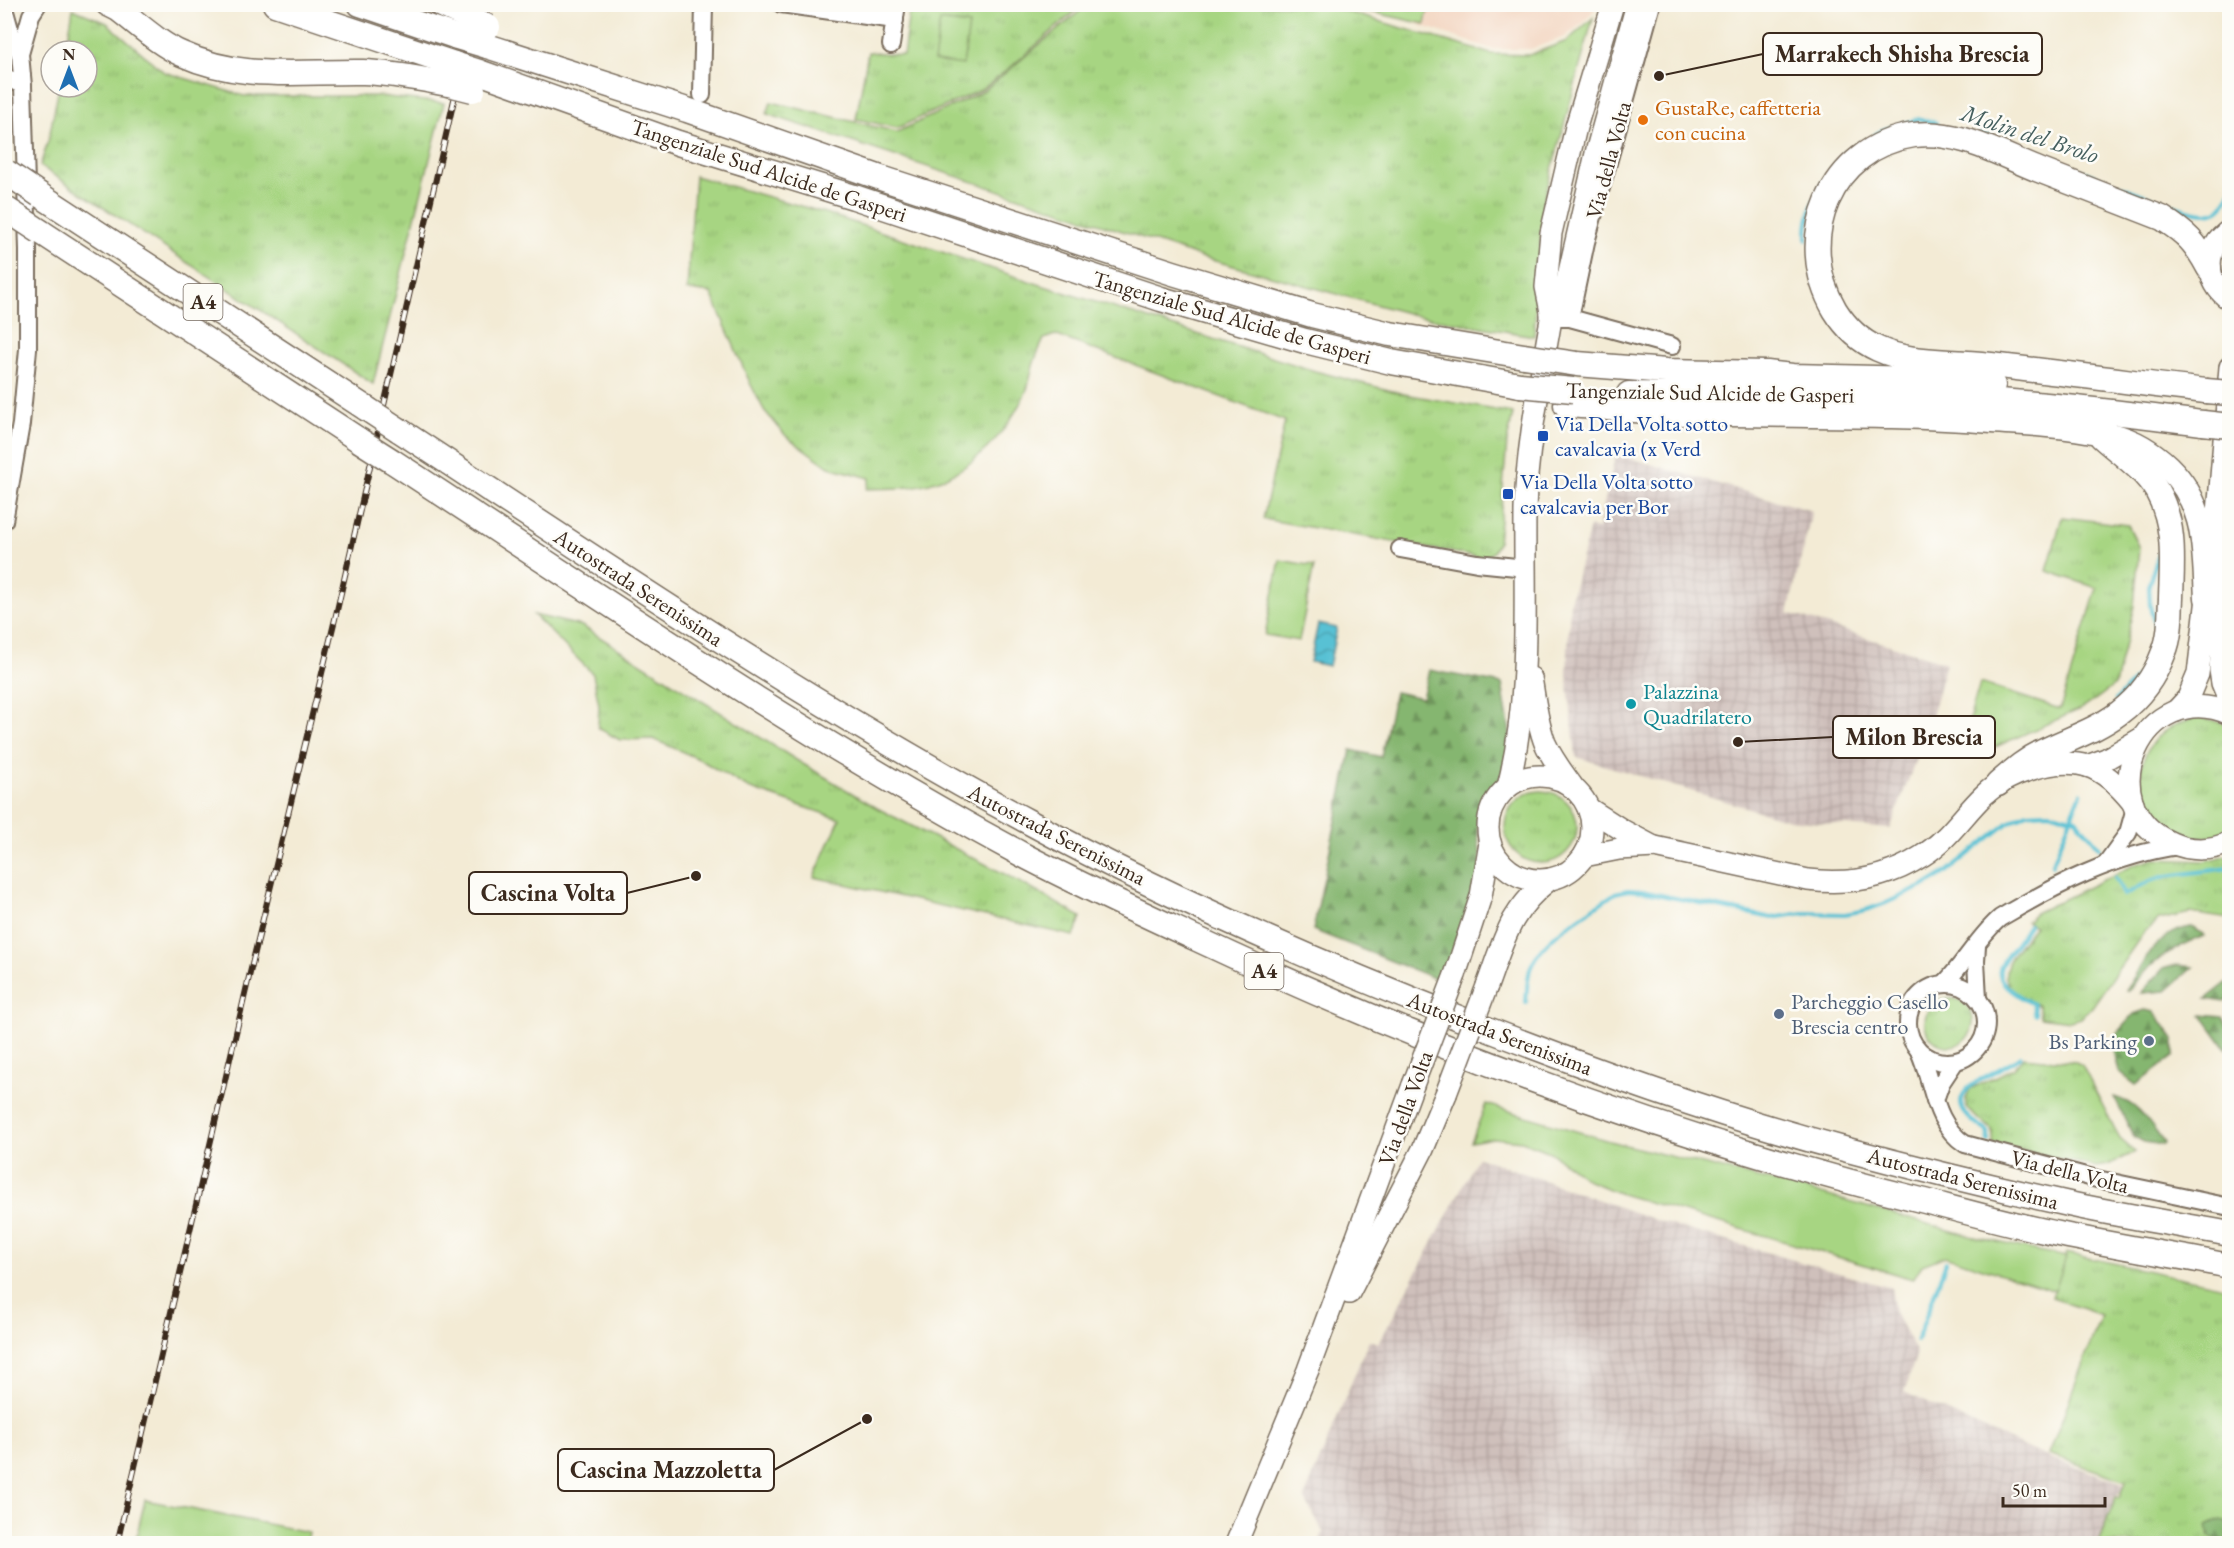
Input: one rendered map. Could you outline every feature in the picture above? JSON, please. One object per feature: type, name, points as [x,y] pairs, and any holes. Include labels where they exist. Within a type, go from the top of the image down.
[{"type":"highway","points":[[108,4],[179,54],[237,72],[280,75],[364,72],[452,74]]},
{"type":"highway","name":"Tangenziale Sud Alcide de Gasperi","points":[[275,4],[452,74],[544,94],[687,146],[854,197],[1161,299],[1305,341],[1519,393],[1570,397],[1637,394],[1873,396],[1980,400],[2066,407],[2211,404]]},
{"type":"highway","points":[[360,4],[461,26]]},
{"type":"highway","points":[[440,4],[461,26]]},
{"type":"highway","name":"Tangenziale Sud Alcide de Gasperi","points":[[461,26],[618,87],[698,107],[881,178],[1173,273],[1312,315],[1390,334],[1577,364],[1666,371],[1918,379],[2211,404],[2229,411]]},
{"type":"highway","points":[[2209,268],[2196,244],[2181,230],[2162,218],[1967,142],[1948,137],[1914,135],[1878,147],[1857,160],[1841,177],[1829,195],[1817,234],[1820,276],[1828,298],[1840,318],[1854,334],[1877,348],[1916,361],[1981,364],[2211,404]]},
{"type":"highway","name":"Autostrada Serenissima","points":[[5,171],[722,642],[829,709],[1030,823],[1280,945],[1583,1067],[1713,1110],[1842,1148],[2062,1203],[2229,1234]]},
{"type":"highway","name":"Autostrada Serenissima","points":[[5,209],[712,671],[829,744],[1022,854],[1113,900],[1269,973],[1416,1035],[1575,1096],[1705,1140],[1837,1179],[2056,1234],[2229,1266]]},
{"type":"highway","points":[[1767,373],[1789,366],[1982,371],[2001,368]]},
{"type":"highway","points":[[1570,397],[1683,413],[1946,417],[2055,426],[2114,436],[2143,448],[2169,467],[2188,492],[2198,514],[2204,537],[2206,598]]},
{"type":"highway","name":"Tangenziale Sud Alcide de Gasperi","points":[[2211,404],[2229,426]]},
{"type":"highway","points":[[1998,784],[2019,766],[2041,752],[2095,729],[2120,712],[2143,690],[2158,666],[2165,649],[2169,632],[2173,552],[2167,516],[2156,491],[2142,471],[2098,433]]},
{"type":"highway","points":[[2220,648],[2229,626]]},
{"type":"main road","name":"Via della Volta","points":[[1557,316],[1546,287],[1551,232],[1576,127],[1613,4]]},
{"type":"main road","name":"Via della Volta","points":[[1508,787],[1518,738],[1526,651],[1528,458],[1533,418],[1597,149],[1637,4]]},
{"type":"main road","points":[[2229,230],[2214,244],[2209,268],[2212,280],[2229,306]]},
{"type":"main road","points":[[1588,808],[1655,847],[1808,880],[1842,882],[1874,877],[1904,866],[1937,845],[1998,784],[2032,769],[2060,765],[2088,766],[2115,755],[2141,738],[2156,722],[2176,711],[2188,698],[2198,674],[2206,598],[2216,538],[2229,367]]},
{"type":"main road","points":[[2229,538],[2220,648],[2222,683],[2229,702]]},
{"type":"main road","name":"Via della Volta","points":[[1526,651],[1543,735],[1555,761],[1573,788]]},
{"type":"main road","points":[[2176,711],[2201,707],[2229,714]]},
{"type":"main road","points":[[2134,806],[2130,790],[2130,763],[2141,738]]},
{"type":"main road","points":[[2088,766],[2119,786],[2149,828],[2158,835],[2179,846],[2202,849],[2229,842]]},
{"type":"main road","points":[[1529,778],[1552,778],[1573,788],[1588,808],[1592,820],[1590,844],[1584,856],[1575,867],[1563,875],[1550,879],[1531,879],[1513,873],[1496,855],[1490,843],[1491,813],[1501,795],[1508,787],[1529,778]]},
{"type":"main road","name":"Via della Volta","points":[[1236,1544],[1308,1370],[1455,975],[1481,896],[1490,843]]},
{"type":"main road","points":[[1584,856],[1619,849],[1655,847]]},
{"type":"main road","name":"Via della Volta","points":[[1308,1370],[1424,1149],[1509,926],[1516,912],[1529,897],[1550,879]]},
{"type":"street","points":[[20,54],[31,15],[38,4]]},
{"type":"street","points":[[698,107],[704,4]]},
{"type":"street","points":[[781,4],[896,12],[891,45]]},
{"type":"street","name":"Via della Volta","points":[[1557,316],[1586,242],[1652,4]]},
{"type":"street","points":[[4,8],[20,54],[23,86],[29,325],[26,388],[13,422],[4,521]]},
{"type":"street","points":[[4,76],[23,86]]},
{"type":"street","points":[[1557,316],[1672,346]]},
{"type":"street","points":[[1400,549],[1476,563],[1526,568]]},
{"type":"street","points":[[2104,865],[2128,833],[2134,806]]},
{"type":"street","points":[[1944,984],[1955,973],[1987,929],[2000,918],[2104,865],[2141,852],[2179,846]]},
{"type":"street","points":[[1978,943],[1976,961],[1978,999]]},
{"type":"street","points":[[1944,984],[1957,985],[1968,990],[1978,999],[1986,1015],[1985,1034],[1974,1052],[1965,1058],[1955,1062],[1942,1062],[1919,1051],[1912,1042],[1908,1030],[1908,1018],[1912,1006],[1920,995],[1931,987],[1944,984]]},
{"type":"street","name":"Via della Volta","points":[[1919,1051],[1930,1077],[1938,1111],[1949,1131],[1956,1138],[1974,1148],[2097,1179],[2229,1207]]},
{"type":"street","points":[[1935,1100],[1941,1083],[1955,1062]]},
{"type":"shaded area","points":[[1420,5],[1598,5],[1584,22],[1565,37],[1531,49],[1492,49],[1414,23]]},
{"type":"shaded area","points":[[1616,454],[1812,511],[1788,613],[1946,663],[1927,730],[1890,829],[1789,820],[1576,757],[1567,675],[1570,602],[1590,527],[1598,529]]},
{"type":"shaded area","points":[[1478,1157],[1664,1223],[1891,1288],[1895,1313],[1917,1353],[1904,1392],[2045,1456],[2128,1485],[2116,1497],[2098,1544],[1319,1543],[1323,1532],[1304,1498],[1369,1340],[1379,1343]]},
{"type":"green space","points":[[910,5],[1082,5],[981,90],[897,128],[856,119],[868,52],[903,55]]},
{"type":"green space","points":[[1092,5],[1324,5],[1491,54],[1529,55],[1567,41],[1593,18],[1543,203],[1534,336],[1418,316],[1204,258],[767,114],[771,102],[897,132],[982,92],[1085,7]]},
{"type":"green space","points":[[1340,5],[1429,5],[1425,24]]},
{"type":"green space","points":[[73,9],[107,23],[164,72],[244,96],[378,96],[444,103],[373,384],[40,166],[49,138],[57,99],[99,99],[99,39],[68,39]]},
{"type":"green space","points":[[940,21],[969,25],[963,65],[934,61]]},
{"type":"green space","points":[[695,176],[825,213],[1041,285],[1315,371],[1404,394],[1513,413],[1507,442],[1498,543],[1493,552],[1484,558],[1263,519],[1285,421],[1055,335],[1044,339],[1026,392],[1017,410],[980,455],[964,467],[929,483],[904,488],[867,489],[870,478],[829,467],[786,436],[764,410],[711,293],[687,290]]},
{"type":"green space","points":[[2062,517],[2128,525],[2139,548],[2134,606],[2115,685],[2085,707],[1991,749],[1963,740],[1980,683],[2060,709],[2097,588],[2047,571]]},
{"type":"green space","points":[[1280,560],[1314,566],[1299,641],[1265,635]]},
{"type":"green space","points":[[534,615],[582,626],[877,808],[1014,879],[1081,917],[1074,936],[814,877],[840,819],[748,788],[699,759],[653,739],[620,740],[598,728],[599,705],[593,674]]},
{"type":"green space","points":[[1429,670],[1502,684],[1512,745],[1500,778],[1480,810],[1477,829],[1481,859],[1479,879],[1444,982],[1313,930],[1351,750],[1381,757],[1395,692],[1422,698]]},
{"type":"green space","points":[[2201,718],[2229,726],[2229,829],[2207,837],[2178,834],[2159,822],[2146,804],[2141,783],[2143,761],[2154,742],[2173,726]]},
{"type":"green space","points":[[1541,791],[1561,797],[1571,807],[1577,827],[1571,847],[1561,857],[1541,863],[1521,857],[1511,847],[1505,827],[1511,807],[1521,797]]},
{"type":"green space","points":[[2229,855],[2229,919],[2190,913],[2159,920],[2144,932],[2092,1007],[2081,1018],[2070,1021],[2040,1017],[2039,1006],[2020,996],[2011,988],[2006,972],[2008,964],[2012,955],[2035,926],[2026,921],[2035,913],[2134,865],[2154,859],[2205,861]]},
{"type":"green space","points":[[2191,927],[2204,936],[2161,958],[2144,972],[2128,991],[2126,990],[2145,959],[2159,942],[2168,935]]},
{"type":"green space","points":[[2176,965],[2193,967],[2166,991],[2141,993],[2163,969]]},
{"type":"green space","points":[[2229,981],[2229,998],[2225,1002],[2206,999]]},
{"type":"green space","points":[[1949,998],[1966,1005],[1973,1022],[1966,1039],[1949,1046],[1932,1039],[1925,1022],[1932,1005]]},
{"type":"green space","points":[[2145,1010],[2155,1012],[2174,1040],[2174,1056],[2136,1085],[2119,1072],[2113,1046],[2117,1033],[2134,1014]]},
{"type":"green space","points":[[2202,1015],[2223,1017],[2229,1027],[2229,1049],[2226,1048]]},
{"type":"green space","points":[[2023,1057],[2076,1062],[2082,1065],[2120,1139],[2135,1152],[2108,1165],[2096,1167],[1993,1144],[1992,1131],[1971,1113],[1966,1104],[1966,1097],[1970,1089],[2014,1068]]},
{"type":"green space","points":[[2114,1097],[2137,1109],[2154,1129],[2164,1143],[2163,1145],[2144,1142],[2134,1137]]},
{"type":"green space","points":[[1486,1104],[1609,1141],[1800,1188],[1970,1236],[2066,1257],[2055,1291],[1945,1256],[1922,1265],[1913,1279],[1621,1194],[1589,1181],[1550,1152],[1522,1141],[1493,1138],[1471,1142]]},
{"type":"green space","points":[[2066,1253],[2229,1288],[2229,1543],[2098,1543],[2116,1497],[2120,1498],[2126,1481],[2049,1454],[2101,1315],[2052,1298]]},
{"type":"green space","points":[[145,1500],[308,1532],[306,1543],[135,1543]]},
{"type":"green space","points":[[2220,1520],[2229,1522],[2229,1543],[2210,1537],[2207,1526]]},
{"type":"water","points":[[1318,624],[1337,628],[1329,666],[1310,662]]},
{"type":"waterway","name":"Molin del Brolo","points":[[1875,135],[1883,130],[1919,119],[1936,123]]},
{"type":"waterway","name":"Molin del Brolo","points":[[1981,133],[2191,211],[2205,213],[2218,210],[2230,192]]},
{"type":"waterway","name":"Molin del Brolo","points":[[1835,167],[1845,153],[1855,147]]},
{"type":"waterway","name":"Molin del Brolo","points":[[1807,240],[1812,207],[1827,177]]},
{"type":"waterway","name":"Molin del Brolo","points":[[2157,635],[2150,606],[2149,584],[2159,553]]},
{"type":"waterway","name":"Molin del Brolo","points":[[2116,700],[2140,674]]},
{"type":"waterway","name":"Molin del Brolo","points":[[2052,865],[2081,793]]},
{"type":"waterway","points":[[1526,1003],[1531,966],[1546,944],[1568,925],[1615,893],[1628,890],[1641,891],[1772,918],[1803,913],[1845,914],[1886,903],[1926,885],[1944,874],[2008,823],[2027,813],[2049,812],[2076,819],[2100,848]]},
{"type":"waterway","points":[[2115,877],[2124,895],[2150,881],[2166,876],[2230,868]]},
{"type":"waterway","name":"Molin del Brolo","points":[[2029,925],[2004,960],[2000,968],[2000,976],[2015,993],[2033,1004],[2035,1014]]},
{"type":"waterway","name":"Molin del Brolo","points":[[1989,1141],[1987,1131],[1968,1117],[1962,1106],[1962,1097],[1968,1088],[2020,1056]]},
{"type":"waterway","name":"Molin del Brolo","points":[[1917,1341],[1946,1262]]},
{"type":"railway","points":[[117,1544],[335,619],[476,4]]},
{"type":"place","name":"Marrakech Shisha Brescia","points":[[1659,76]]},
{"type":"place","name":"GustaRe, caffetteria con cucina","points":[[1643,120]]},
{"type":"place","name":"Via Della Volta sotto cavalcavia (x Verd","points":[[1543,436]]},
{"type":"place","name":"Via Della Volta sotto cavalcavia per Bor","points":[[1508,494]]},
{"type":"place","name":"Palazzina Quadrilatero","points":[[1631,704]]},
{"type":"place","name":"Milon Brescia","points":[[1738,742]]},
{"type":"place","name":"Cascina Volta","points":[[696,876]]},
{"type":"place","name":"Parcheggio Casello Brescia centro","points":[[1779,1014]]},
{"type":"place","name":"Bs Parking","points":[[2149,1041]]},
{"type":"place","name":"Cascina Mazzoletta","points":[[867,1419]]}]
